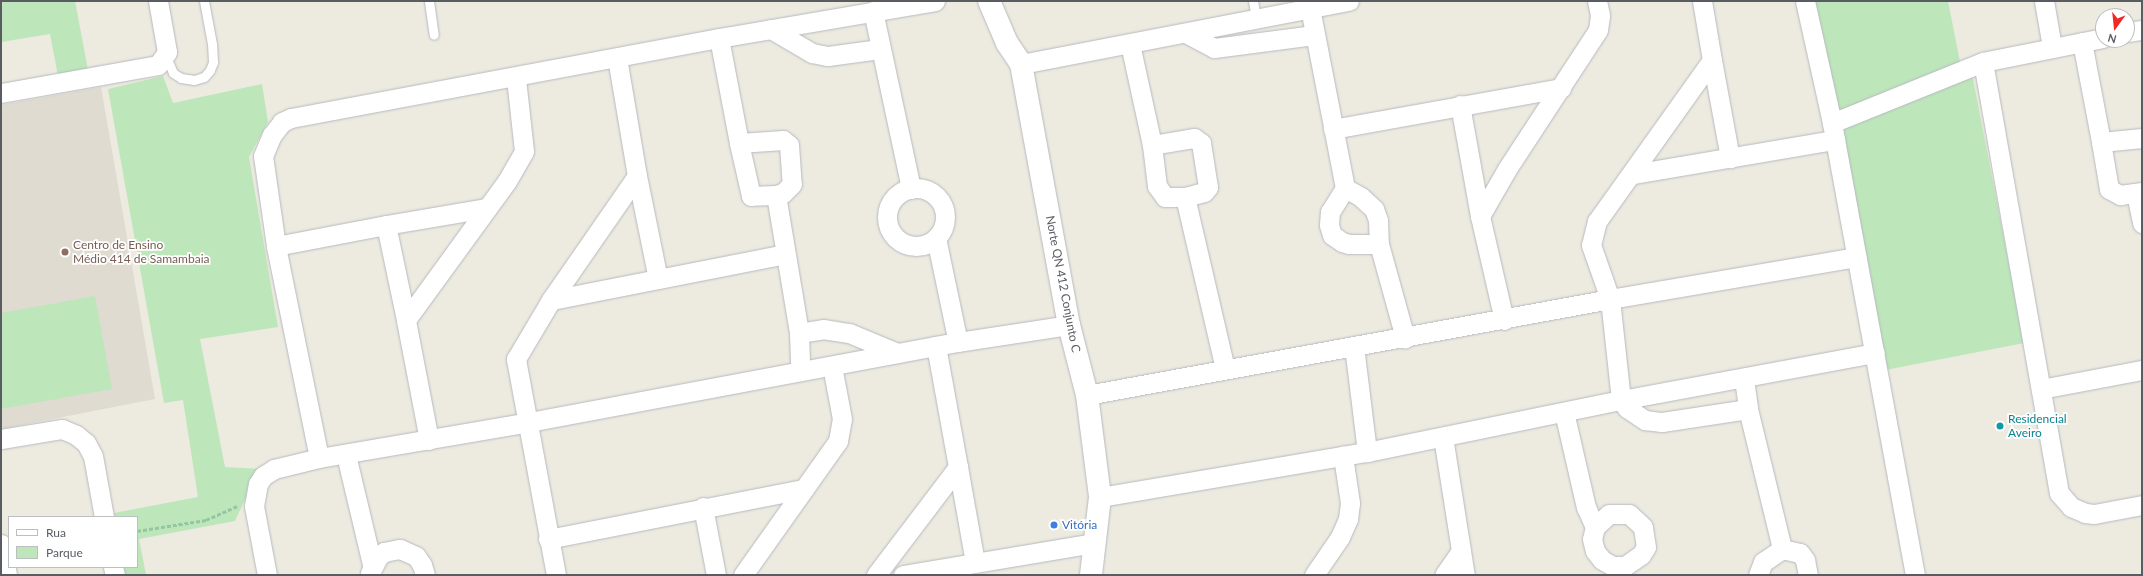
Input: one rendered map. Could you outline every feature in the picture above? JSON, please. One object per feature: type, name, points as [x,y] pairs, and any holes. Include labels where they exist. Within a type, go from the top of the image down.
[{"type":"street","points":[[1,93],[158,65],[166,57],[167,52],[158,1]]},
{"type":"street","points":[[319,458],[276,246],[263,156],[272,135],[282,122],[291,118],[516,78],[719,38],[935,1]]},
{"type":"street","name":"Norte QN 412 Conjunto C","points":[[989,1],[1007,43],[1021,64],[1069,325],[1087,396],[1100,497],[1091,575]]},
{"type":"street","points":[[1021,64],[1186,33],[1255,10],[1310,8],[1349,1]]},
{"type":"street","points":[[1480,216],[1598,30],[1600,16],[1597,1]]},
{"type":"street","points":[[1702,1],[1730,158]]},
{"type":"street","points":[[1805,1],[1833,131],[1915,575]]},
{"type":"street","points":[[2044,1],[2052,47]]},
{"type":"street","points":[[1310,8],[1314,35],[1345,188],[1330,212],[1329,224],[1332,235],[1342,242],[1349,244],[1379,244]]},
{"type":"street","points":[[873,11],[911,189]]},
{"type":"street","points":[[771,30],[812,53],[828,56],[880,49]]},
{"type":"street","points":[[1186,33],[1214,48],[1314,35]]},
{"type":"street","points":[[719,38],[739,143],[752,196],[776,195],[788,189],[792,184],[789,145],[783,140],[739,143]]},
{"type":"street","points":[[1633,174],[1730,158],[1833,131],[1983,62],[2095,40]]},
{"type":"street","points":[[2082,42],[2109,189],[2120,194],[2139,193],[2142,223]]},
{"type":"street","points":[[1130,44],[1152,145],[1157,186],[1165,197],[1185,197],[1204,192],[1208,187],[1201,143],[1194,138],[1152,145]]},
{"type":"street","points":[[617,58],[637,176],[658,279]]},
{"type":"street","points":[[1712,60],[1633,174],[1597,221],[1592,233],[1591,245],[1610,299],[1621,400],[1635,415],[1662,422],[1748,409]]},
{"type":"street","points":[[1983,62],[2059,493],[2066,502],[2076,510],[2094,514],[2142,505]]},
{"type":"street","points":[[406,320],[507,181],[524,151],[516,78]]},
{"type":"street","points":[[1333,129],[1561,88]]},
{"type":"street","points":[[1460,105],[1480,216],[1504,320]]},
{"type":"street","points":[[2101,142],[2142,138]]},
{"type":"street","points":[[556,575],[548,539],[529,422],[516,359],[551,300],[637,176]]},
{"type":"street","points":[[1345,188],[1361,197],[1374,209],[1378,220],[1379,244],[1405,338]]},
{"type":"street","points":[[911,189],[923,189],[934,195],[942,204],[945,216],[943,228],[936,238],[926,245],[914,246],[903,243],[890,230],[887,213],[891,202],[900,193],[911,189]]},
{"type":"street","points":[[776,195],[799,333],[800,371]]},
{"type":"street","points":[[1185,197],[1225,369]]},
{"type":"street","points":[[276,246],[486,208]]},
{"type":"street","points":[[386,225],[429,440]]},
{"type":"street","points":[[936,238],[958,342]]},
{"type":"street","points":[[551,300],[785,254]]},
{"type":"street","points":[[1087,396],[1225,369],[1504,320],[1610,299],[1856,257]]},
{"type":"street","points":[[267,575],[253,498],[263,476],[274,469],[319,458],[346,455],[529,422],[897,353],[1069,325]]},
{"type":"street","points":[[799,333],[823,329],[849,333],[897,353]]},
{"type":"street","points":[[936,346],[975,562]]},
{"type":"street","points":[[1354,346],[1367,452]]},
{"type":"street","points":[[1100,497],[1367,452],[1621,400],[1744,379],[1875,353]]},
{"type":"street","points":[[743,575],[828,457],[840,432],[842,419],[832,366]]},
{"type":"street","points":[[2041,389],[2142,370]]},
{"type":"street","points":[[1744,379],[1748,409],[1782,549]]},
{"type":"street","points":[[1564,412],[1586,507],[1595,527]]},
{"type":"street","points":[[1,439],[62,430],[76,435],[86,443],[93,456],[104,516]]},
{"type":"street","points":[[1443,437],[1460,551],[1466,575]]},
{"type":"street","points":[[346,455],[371,569]]},
{"type":"street","points":[[1314,575],[1340,536],[1348,519],[1350,503],[1343,456]]},
{"type":"street","points":[[876,575],[958,467]]},
{"type":"street","points":[[548,539],[703,507],[804,489]]},
{"type":"street","points":[[703,507],[716,575]]},
{"type":"street","points":[[1614,513],[1629,514],[1638,519],[1644,527],[1646,547],[1641,556],[1625,570],[1613,566],[1598,555],[1592,539],[1595,527],[1601,519],[1614,513]]},
{"type":"street","points":[[903,575],[1094,543]]},
{"type":"street","points":[[1,544],[7,575]]},
{"type":"street","points":[[371,569],[384,552],[400,549],[416,556],[422,565],[425,575]]},
{"type":"street","points":[[1758,575],[1763,562],[1782,549],[1800,553],[1805,560],[1808,575]]},
{"type":"street","points":[[1444,575],[1460,551]]},
{"type":"lane","points":[[166,57],[173,73],[181,78],[194,80],[204,77],[210,70],[213,62],[212,44],[204,1]]},
{"type":"lane","points":[[429,1],[434,35]]},
{"type":"path","points":[[138,531],[206,520],[253,498]]},
{"type":"shaded area","name":"Centro de Ensino Médio 414 de Samambaia","points":[[101,87],[155,399],[1,429],[1,105]]},
{"type":"green space","points":[[1,1],[75,1],[88,70],[58,76],[50,34],[1,42]]},
{"type":"green space","points":[[1808,1],[1948,1],[1961,67],[1832,117]]},
{"type":"green space","points":[[1972,74],[2024,343],[1879,371],[1827,102]]},
{"type":"green space","points":[[163,76],[173,103],[262,84],[268,122],[249,157],[278,327],[200,339],[225,467],[259,469],[235,521],[139,539],[146,575],[124,575],[123,568],[138,568],[138,516],[115,516],[114,513],[198,497],[183,400],[164,403],[108,89]]},
{"type":"green space","points":[[95,296],[112,389],[1,409],[1,313]]},
{"type":"place","name":"Centro de Ensino Médio 414 de Samambaia","points":[[65,252]]},
{"type":"place","name":"Residencial Aveiro","points":[[2000,426]]},
{"type":"place","name":"Vitória","points":[[1054,525]]}]
